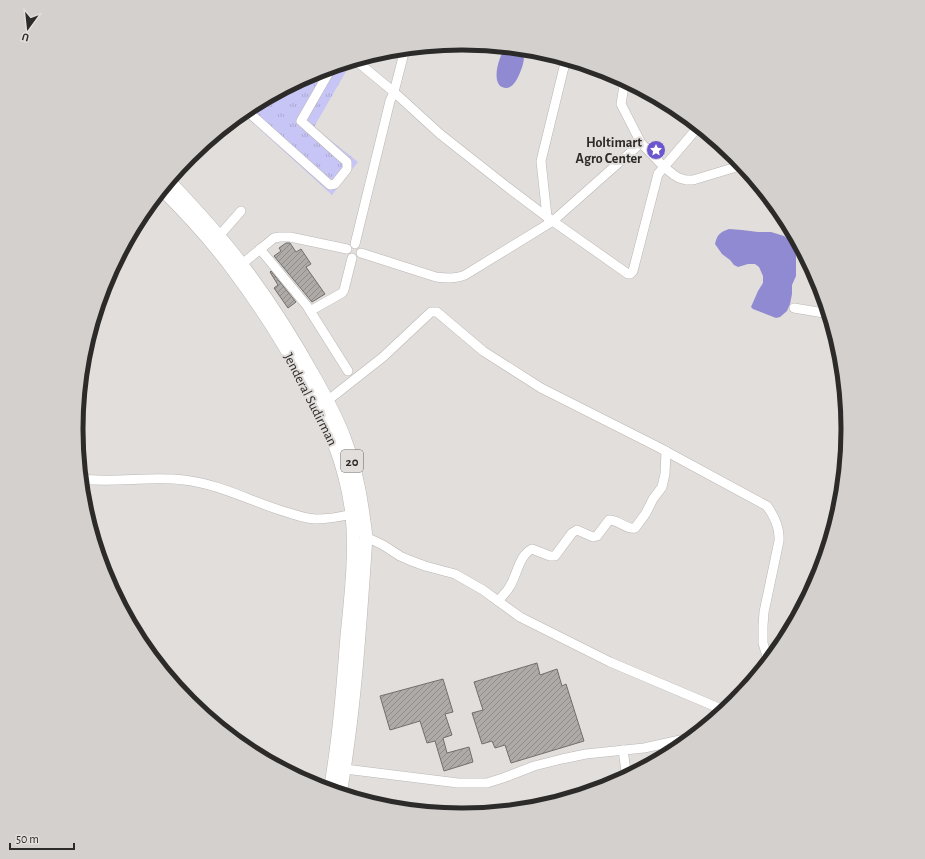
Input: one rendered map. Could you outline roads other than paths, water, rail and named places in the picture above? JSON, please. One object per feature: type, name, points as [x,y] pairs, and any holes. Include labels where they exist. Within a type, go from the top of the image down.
[{"type":"highway","name":"20","points":[[172,185],[219,236],[238,268],[286,328],[327,401],[345,438],[356,473],[366,537],[354,691],[345,769],[341,789]]},
{"type":"highway","name":"Jenderal Sudirman","points":[[166,193],[238,268],[299,372],[320,412],[334,443],[345,475],[352,514],[354,546],[342,689],[331,785]]},
{"type":"street","points":[[355,244],[390,101],[394,92],[404,55]]},
{"type":"street","points":[[360,64],[394,92],[440,134],[506,186],[628,274],[633,271],[658,174],[696,130]]},
{"type":"street","points":[[550,219],[541,161],[565,64]]},
{"type":"street","points":[[251,115],[330,185],[335,184],[347,169],[347,162],[301,121],[327,75]]},
{"type":"street","points":[[624,86],[622,104],[641,143],[664,167],[674,175],[686,180],[693,180],[737,167]]},
{"type":"street","points":[[361,253],[445,278],[465,275],[550,219],[641,143]]},
{"type":"street","points":[[219,236],[241,211]]},
{"type":"street","points":[[238,268],[274,238],[284,236],[347,249]]},
{"type":"street","points":[[352,258],[347,254],[347,249],[351,244],[355,244]]},
{"type":"street","points":[[355,244],[359,246],[361,253]]},
{"type":"street","points":[[260,249],[310,311],[348,371]]},
{"type":"street","points":[[352,258],[356,258],[361,253]]},
{"type":"street","points":[[310,311],[342,293],[352,258]]},
{"type":"street","points":[[794,308],[823,311]]},
{"type":"street","points":[[327,401],[383,357],[431,312],[440,314],[483,351],[541,388],[666,451],[767,506],[775,519],[779,535],[764,612],[764,643],[767,656]]},
{"type":"street","points":[[498,601],[510,587],[523,557],[528,551],[532,549],[550,556],[556,556],[572,533],[576,530],[594,537],[597,536],[609,520],[615,520],[629,528],[636,528],[662,487],[665,474],[666,451]]},
{"type":"street","points":[[86,479],[102,481],[151,479],[184,480],[204,483],[275,509],[305,517],[323,519],[352,514]]},
{"type":"street","points":[[366,537],[409,560],[455,574],[483,590],[520,617],[610,662],[720,708]]},
{"type":"street","points":[[345,769],[445,782],[486,783],[534,766],[562,759],[586,754],[624,750],[679,741]]},
{"type":"street","points":[[624,750],[626,772]]},
{"type":"place","name":"Holtimart Agro Center","points":[[656,150]]}]
